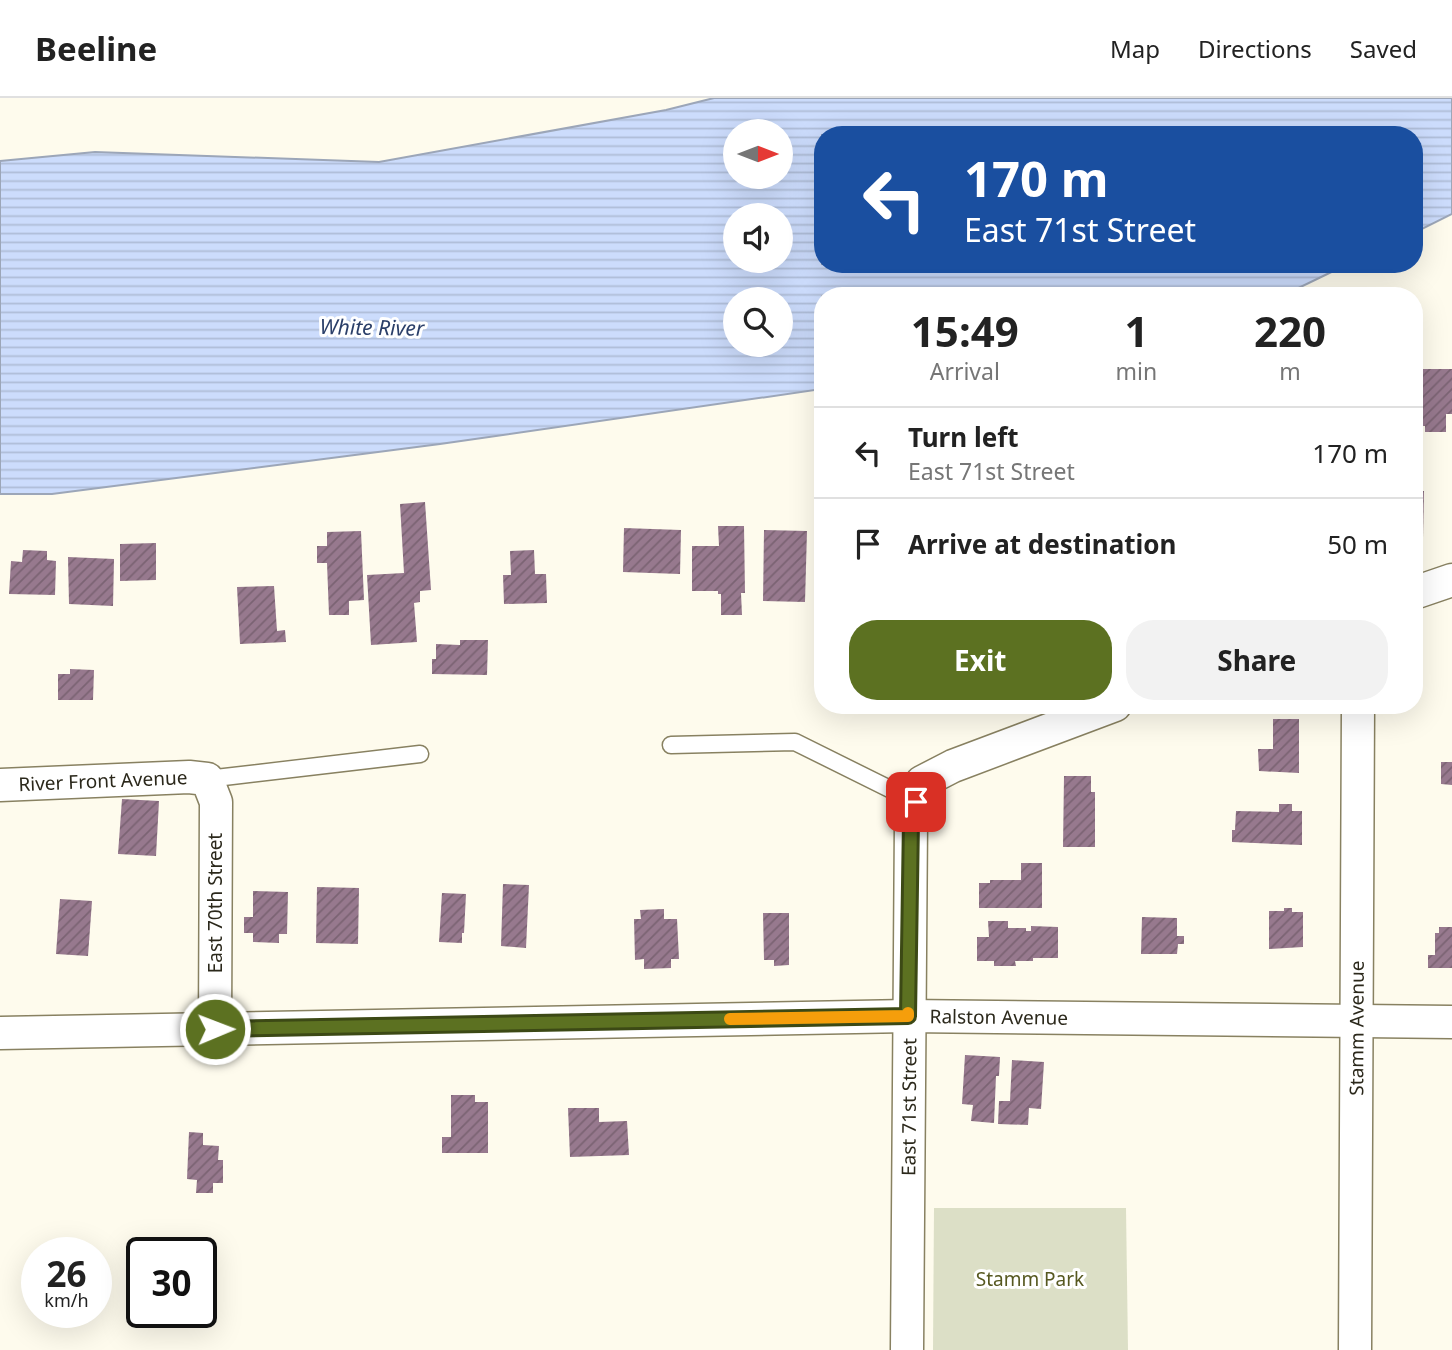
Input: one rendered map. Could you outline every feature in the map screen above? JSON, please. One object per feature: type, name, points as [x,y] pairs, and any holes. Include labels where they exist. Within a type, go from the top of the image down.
[{"type":"street","points":[[1423,590],[1452,580]]},
{"type":"street","points":[[919,792],[953,766],[1091,714]]},
{"type":"street","name":"Stamm Avenue","points":[[1355,1350],[1358,714]]},
{"type":"street","name":"River Front Avenue","points":[[0,785],[189,777],[207,779]]},
{"type":"street","name":"East 70th Street","points":[[207,779],[216,802],[215,1029]]},
{"type":"street","name":"East 71st Street","points":[[907,1350],[911,820],[919,792]]},
{"type":"street","name":"Ralston Avenue","points":[[0,1033],[908,1016],[1452,1022]]},
{"type":"lane","points":[[671,745],[795,743],[919,792]]},
{"type":"lane","points":[[207,779],[420,754]]},
{"type":"green space","name":"Stamm Park","points":[[934,1208],[1126,1208],[1128,1350],[933,1350]]},
{"type":"water","name":"White River","points":[[714,98],[1452,98],[1452,214],[1423,228],[1423,126],[814,126],[814,273],[1329,273],[1301,287],[814,287],[814,390],[440,444],[52,494],[0,494],[0,161],[95,152],[379,162],[666,110]]},
{"type":"building","points":[[1423,369],[1452,369],[1452,414],[1446,414],[1446,432],[1425,432]]},
{"type":"building","points":[[425,502],[431,590],[420,591],[420,602],[414,603],[417,642],[371,645],[367,575],[404,573],[400,504]]},
{"type":"building","points":[[718,526],[744,526],[745,593],[741,593],[742,615],[721,615],[721,594],[718,594],[718,591],[692,591],[692,546],[719,546]]},
{"type":"building","points":[[624,528],[681,530],[680,574],[623,572]]},
{"type":"building","points":[[764,530],[807,531],[805,602],[763,601]]},
{"type":"building","points":[[361,531],[364,600],[349,601],[349,615],[329,615],[327,563],[317,563],[317,546],[327,546],[327,532]]},
{"type":"building","points":[[156,543],[156,580],[120,581],[120,544]]},
{"type":"building","points":[[23,550],[47,551],[47,560],[56,561],[55,595],[9,594],[11,561],[22,562]]},
{"type":"building","points":[[534,550],[535,574],[546,574],[547,603],[504,604],[503,575],[511,575],[510,551]]},
{"type":"building","points":[[68,557],[114,559],[113,606],[69,604]]},
{"type":"building","points":[[274,586],[277,631],[285,630],[286,642],[240,644],[237,587]]},
{"type":"building","points":[[460,640],[488,640],[487,675],[432,674],[436,644],[460,645]]},
{"type":"building","points":[[70,669],[94,670],[93,700],[58,700],[58,674],[70,674]]},
{"type":"building","points":[[1273,719],[1299,719],[1299,773],[1259,771],[1258,749],[1273,749]]},
{"type":"building","points":[[1441,762],[1452,762],[1452,785],[1441,784]]},
{"type":"building","points":[[1064,776],[1091,776],[1091,792],[1095,792],[1095,847],[1063,847]]},
{"type":"building","points":[[122,799],[159,801],[156,856],[118,854]]},
{"type":"building","points":[[1279,804],[1292,804],[1292,811],[1302,811],[1302,845],[1232,842],[1236,811],[1279,812]]},
{"type":"building","points":[[1021,863],[1042,863],[1042,908],[979,908],[979,883],[990,883],[990,880],[1021,880]]},
{"type":"building","points":[[503,884],[529,885],[526,948],[501,946]]},
{"type":"building","points":[[317,887],[359,888],[358,944],[316,943]]},
{"type":"building","points":[[253,891],[288,892],[287,934],[279,934],[279,943],[253,942],[253,933],[244,933],[244,917],[253,917]]},
{"type":"building","points":[[442,893],[466,894],[462,943],[439,942]]},
{"type":"building","points":[[60,899],[92,901],[88,956],[56,954]]},
{"type":"building","points":[[1284,908],[1292,908],[1292,912],[1303,912],[1303,947],[1269,949],[1269,911],[1284,911]]},
{"type":"building","points":[[664,909],[664,919],[677,919],[679,959],[671,959],[671,968],[644,969],[644,959],[635,960],[634,919],[641,919],[640,910]]},
{"type":"building","points":[[763,913],[789,913],[789,965],[774,966],[774,960],[764,960]]},
{"type":"building","points":[[1142,917],[1177,918],[1177,936],[1184,936],[1184,944],[1178,944],[1177,954],[1141,954]]},
{"type":"building","points":[[988,921],[1008,921],[1008,928],[1026,928],[1026,931],[1031,931],[1031,926],[1058,927],[1058,958],[1015,961],[1016,966],[994,966],[994,961],[977,961],[977,937],[989,937]]},
{"type":"building","points":[[1439,927],[1452,927],[1452,968],[1428,968],[1428,955],[1435,955],[1435,933],[1439,933]]},
{"type":"building","points":[[965,1055],[1000,1057],[999,1076],[996,1076],[994,1123],[971,1121],[973,1105],[962,1104]]},
{"type":"building","points":[[1012,1060],[1044,1062],[1041,1109],[1029,1108],[1028,1125],[998,1124],[999,1101],[1010,1101]]},
{"type":"building","points":[[451,1095],[475,1095],[475,1102],[488,1102],[488,1153],[442,1153],[442,1137],[451,1137]]},
{"type":"building","points":[[568,1108],[599,1108],[599,1122],[627,1121],[629,1155],[570,1157]]},
{"type":"building","points":[[189,1132],[203,1133],[203,1145],[219,1146],[218,1160],[223,1160],[223,1183],[213,1183],[213,1193],[196,1193],[197,1180],[187,1179]]},
{"type":"slow traffic","points":[[730,1019],[908,1016],[908,1013]]},
{"type":"route","points":[[215,1029],[908,1016],[911,820],[916,802]]}]
